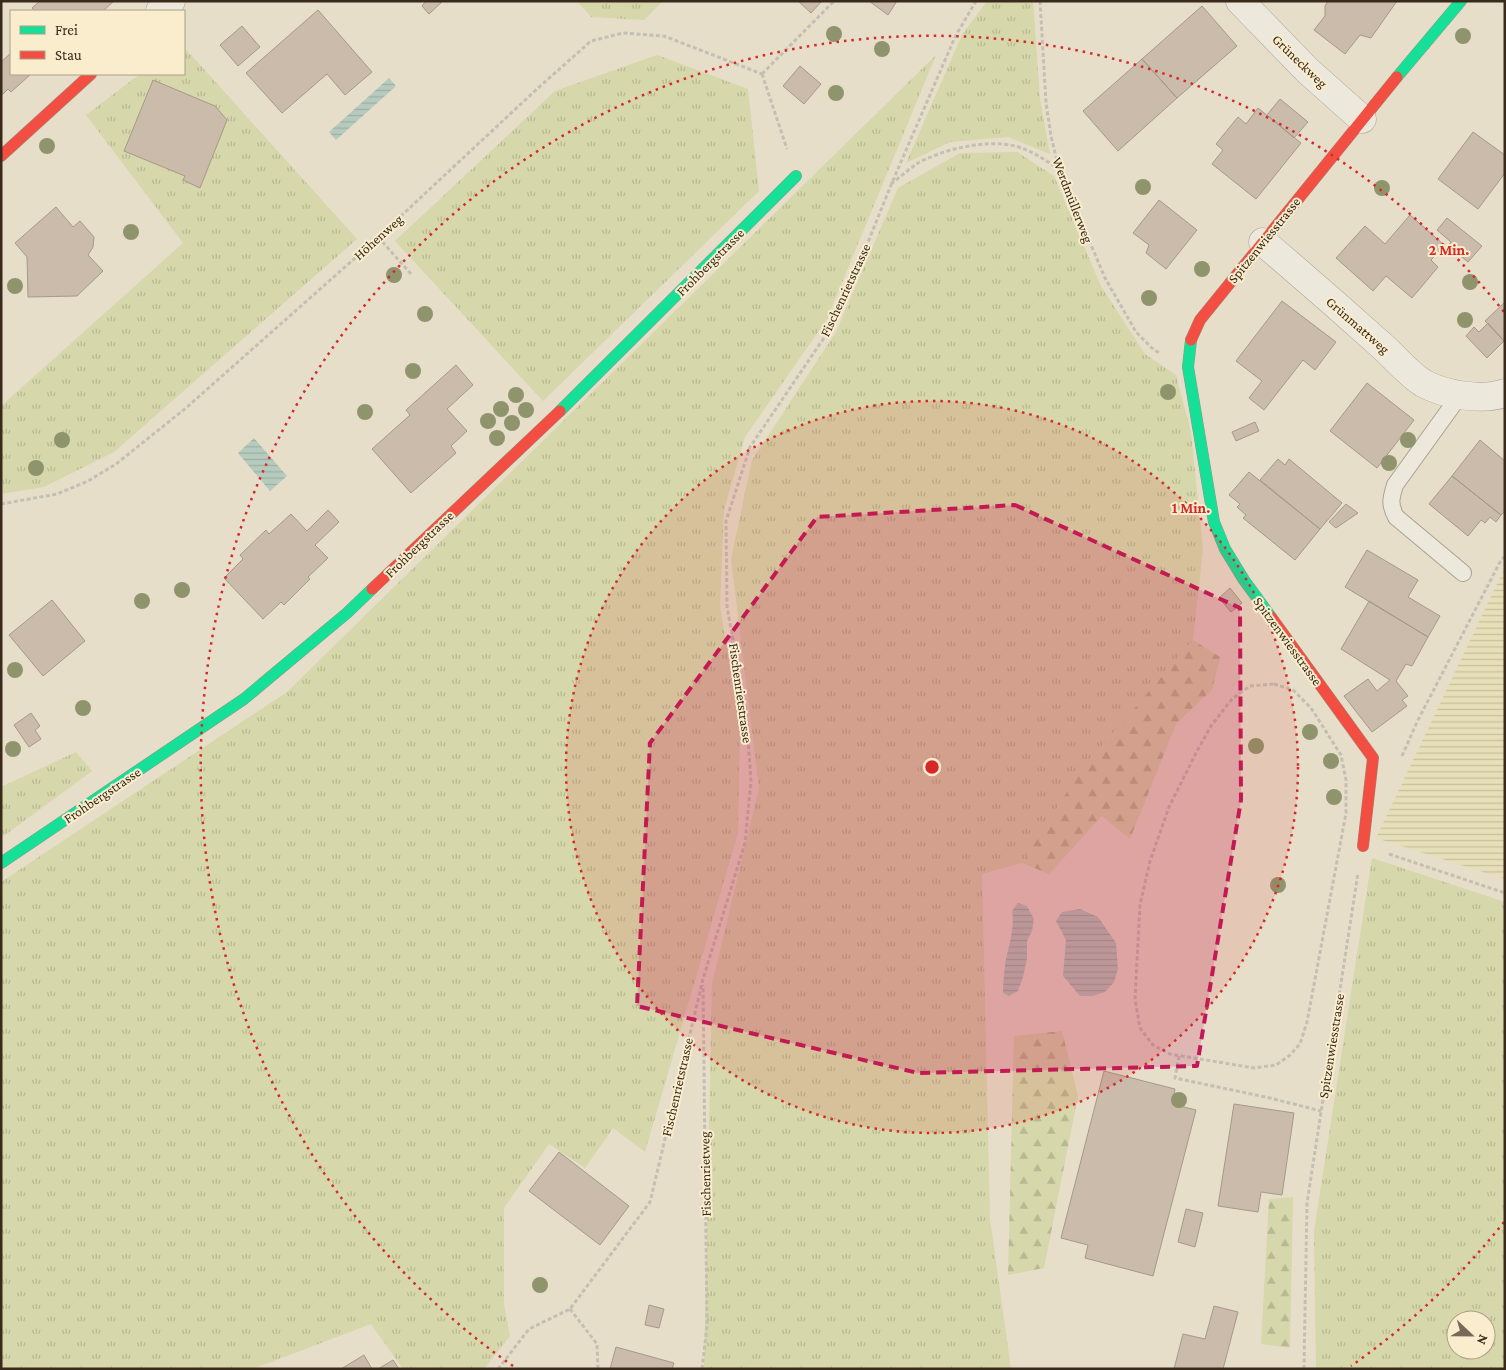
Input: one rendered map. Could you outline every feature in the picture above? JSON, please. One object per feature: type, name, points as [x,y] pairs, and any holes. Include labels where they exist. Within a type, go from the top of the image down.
[{"type":"street","points":[[161,10],[171,1]]},
{"type":"street","name":"Grüneckweg","points":[[1240,1],[1307,70],[1362,119]]},
{"type":"street","name":"Spitzenwiesstrasse","points":[[1362,846],[1373,758],[1244,580],[1225,549],[1214,522],[1188,367],[1191,340],[1200,320],[1362,119],[1461,1]]},
{"type":"street","points":[[1,156],[91,75]]},
{"type":"street","name":"Frohbergstrasse","points":[[1,863],[244,699],[347,613],[559,412],[796,176]]},
{"type":"street","name":"Grünmattweg","points":[[1264,242],[1416,378],[1436,388],[1460,395],[1482,396],[1505,393]]},
{"type":"lane","points":[[1460,395],[1395,485],[1391,507],[1396,517],[1463,573]]},
{"type":"path","points":[[796,176],[762,74],[834,1]]},
{"type":"path","name":"Fischenrietstrasse","points":[[498,1369],[529,1329],[570,1309],[650,1202],[703,979],[745,843],[751,780],[746,712],[727,607],[726,521],[750,447],[828,332],[854,277],[891,185],[955,37],[976,1]]},
{"type":"path","name":"Werdmüllerweg","points":[[1040,1],[1046,103],[1059,169],[1104,278],[1136,332],[1154,350]]},
{"type":"path","name":"Höhenweg","points":[[1,504],[56,494],[88,481],[116,464],[186,408],[378,237],[591,41],[623,32],[664,36],[762,74]]},
{"type":"path","points":[[891,185],[918,164],[943,152],[984,144],[1014,146],[1039,156],[1059,169]]},
{"type":"path","points":[[378,237],[412,275]]},
{"type":"path","points":[[1401,757],[1417,722],[1505,556]]},
{"type":"path","points":[[1274,684],[1293,690],[1311,708],[1341,756],[1346,780],[1346,812],[1306,1022],[1300,1044],[1289,1056],[1276,1065],[1254,1068],[1179,1056],[1170,1054],[1153,1045],[1140,1028],[1135,999],[1140,905],[1150,861],[1169,807],[1211,726],[1232,699],[1244,690],[1250,686],[1274,684]]},
{"type":"path","points":[[1362,846],[1505,893]]},
{"type":"path","name":"Spitzenwiesstrasse","points":[[1304,1369],[1307,1203],[1362,846]]},
{"type":"path","name":"Fischenrietweg","points":[[702,1369],[707,1326],[703,979]]},
{"type":"path","points":[[1179,1056],[1175,1078],[1321,1111]]},
{"type":"path","points":[[570,1309],[597,1344],[598,1369]]},
{"type":"highlighted area","points":[[1015,505],[1240,608],[1241,800],[1197,1066],[918,1073],[637,1006],[650,743],[817,517]]},
{"type":"shaded area","points":[[389,78],[396,86],[336,140],[329,132]]},
{"type":"shaded area","points":[[254,438],[287,476],[270,491],[238,453]]},
{"type":"shaded area","points":[[1505,567],[1505,879],[1376,838]]},
{"type":"shaded area","points":[[1018,903],[1027,906],[1034,919],[1032,931],[1027,941],[1027,959],[1023,977],[1018,991],[1009,996],[1003,993],[1004,972],[1012,932],[1012,911]]},
{"type":"shaded area","points":[[1080,909],[1098,917],[1116,943],[1118,969],[1114,982],[1105,992],[1093,996],[1080,996],[1063,976],[1066,940],[1056,921],[1062,912]]},
{"type":"green space","points":[[577,1],[663,1],[644,20],[591,17]]},
{"type":"green space","points":[[987,1],[1033,1],[1040,99],[1050,154],[1008,137],[950,142],[906,163],[962,35]]},
{"type":"green space","points":[[185,48],[357,239],[114,452],[44,487],[1,494],[1,406],[183,243],[86,115],[139,75],[185,75]]},
{"type":"green space","points":[[657,55],[748,89],[759,191],[543,401],[395,241],[555,91]]},
{"type":"green space","points":[[936,55],[827,319],[745,437],[724,510],[720,606],[740,728],[738,833],[645,1152],[613,1128],[585,1168],[549,1144],[504,1208],[504,1304],[510,1336],[484,1369],[403,1369],[371,1324],[253,1369],[1,1369],[1,882],[287,692]]},
{"type":"green space","points":[[1017,152],[1054,176],[1101,286],[1145,354],[1176,375],[1191,432],[1203,549],[1193,640],[1079,773],[1022,863],[982,874],[990,1219],[1011,1369],[704,1369],[712,984],[759,788],[731,559],[752,460],[836,332],[898,188],[960,153]]},
{"type":"green space","points":[[1193,640],[1220,657],[1212,690],[1176,724],[1130,839],[1102,816],[1049,874],[1022,863],[1079,773]]},
{"type":"green space","points":[[76,752],[92,771],[1,838],[1,787]]},
{"type":"green space","points":[[1372,858],[1505,902],[1505,1369],[1316,1369],[1314,1231]]},
{"type":"green space","points":[[1062,1031],[1078,1096],[1044,1268],[1008,1275],[1014,1036]]},
{"type":"green space","points":[[1293,1197],[1290,1348],[1261,1344],[1269,1199]]},
{"type":"building","points":[[40,1],[114,1],[104,10],[34,10],[32,8]]},
{"type":"building","points":[[426,1],[443,1],[429,14],[422,6]]},
{"type":"building","points":[[798,1],[822,1],[811,13]]},
{"type":"building","points":[[869,1],[897,1],[888,15]]},
{"type":"building","points":[[1328,1],[1397,1],[1371,38],[1360,35],[1345,54],[1314,30],[1325,16],[1325,6]]},
{"type":"building","points":[[1202,6],[1237,46],[1177,98],[1142,59]]},
{"type":"building","points":[[318,10],[372,72],[345,95],[327,74],[282,113],[246,73]]},
{"type":"building","points":[[242,26],[260,47],[238,66],[220,45]]},
{"type":"building","points":[[10,54],[10,75],[30,75],[11,92],[8,89],[1,96],[1,62]]},
{"type":"building","points":[[1142,59],[1177,98],[1118,151],[1083,111]]},
{"type":"building","points":[[800,66],[821,84],[804,104],[783,86]]},
{"type":"building","points":[[153,80],[215,106],[227,120],[200,188],[183,180],[185,176],[124,151]]},
{"type":"building","points":[[1280,99],[1308,122],[1294,138],[1267,115]]},
{"type":"building","points":[[1258,108],[1301,143],[1256,199],[1212,164],[1223,150],[1216,144],[1238,117],[1246,124]]},
{"type":"building","points":[[1473,132],[1505,155],[1505,173],[1478,209],[1438,179]]},
{"type":"building","points":[[1159,200],[1197,230],[1166,269],[1146,253],[1149,245],[1133,233]]},
{"type":"building","points":[[56,207],[73,227],[80,221],[94,237],[93,247],[88,255],[103,271],[77,296],[28,297],[27,257],[15,243]]},
{"type":"building","points":[[1410,215],[1444,245],[1431,260],[1438,267],[1412,298],[1386,276],[1373,291],[1336,258],[1365,226],[1385,244]]},
{"type":"building","points":[[1447,218],[1482,246],[1468,262],[1448,246],[1451,242],[1437,230]]},
{"type":"building","points":[[1282,301],[1336,342],[1315,370],[1303,360],[1264,410],[1249,398],[1262,381],[1236,361]]},
{"type":"building","points":[[1505,302],[1505,342],[1485,321]]},
{"type":"building","points":[[1488,323],[1504,341],[1487,358],[1466,336],[1474,327],[1479,332]]},
{"type":"building","points":[[456,365],[473,385],[447,409],[467,431],[451,446],[456,453],[411,493],[372,449],[410,415],[406,410]]},
{"type":"building","points":[[1367,383],[1414,420],[1377,468],[1330,431]]},
{"type":"building","points":[[1255,422],[1259,431],[1236,441],[1232,432]]},
{"type":"building","points":[[1480,440],[1505,461],[1505,511],[1501,515],[1452,476]]},
{"type":"building","points":[[1278,459],[1285,465],[1289,459],[1342,503],[1320,529],[1260,480]]},
{"type":"building","points":[[1249,472],[1320,529],[1295,560],[1243,518],[1246,515],[1237,507],[1240,504],[1229,495]]},
{"type":"building","points":[[1452,476],[1501,515],[1496,522],[1490,517],[1485,523],[1481,520],[1468,536],[1429,504]]},
{"type":"building","points":[[1346,504],[1358,513],[1336,528],[1329,522]]},
{"type":"building","points":[[328,510],[339,522],[315,545],[328,558],[308,577],[310,579],[284,605],[281,602],[263,619],[224,578],[243,559],[240,555],[266,530],[269,534],[291,514],[307,531]]},
{"type":"building","points":[[1367,550],[1418,580],[1408,597],[1440,616],[1428,637],[1345,587]]},
{"type":"building","points":[[1230,588],[1242,603],[1231,612],[1219,598]]},
{"type":"building","points":[[52,600],[85,641],[43,676],[9,635]]},
{"type":"building","points":[[1369,601],[1428,637],[1412,666],[1406,664],[1396,681],[1408,696],[1402,700],[1407,706],[1372,732],[1344,696],[1368,679],[1377,691],[1390,680],[1341,649]]},
{"type":"building","points":[[31,713],[40,726],[35,730],[41,739],[29,747],[14,725]]},
{"type":"building","points":[[1104,1071],[1175,1089],[1172,1104],[1196,1110],[1153,1276],[1085,1258],[1088,1245],[1061,1238]]},
{"type":"building","points":[[1234,1104],[1294,1113],[1282,1195],[1261,1192],[1258,1212],[1218,1206]]},
{"type":"building","points":[[559,1152],[629,1206],[600,1245],[529,1191]]},
{"type":"building","points":[[1186,1209],[1203,1213],[1195,1247],[1178,1242]]},
{"type":"building","points":[[649,1305],[664,1309],[659,1328],[645,1325]]},
{"type":"building","points":[[1214,1306],[1238,1312],[1223,1369],[1174,1369],[1183,1334],[1205,1339]]},
{"type":"building","points":[[616,1347],[674,1363],[672,1369],[610,1369]]},
{"type":"building","points":[[364,1355],[372,1369],[341,1369]]},
{"type":"building","points":[[393,1360],[399,1369],[378,1369]]},
{"type":"traffic: fast","points":[[1397,77],[1461,1]]},
{"type":"traffic: fast","points":[[560,411],[796,176]]},
{"type":"traffic: fast","points":[[1191,340],[1188,367],[1214,522],[1225,549],[1244,580],[1271,617]]},
{"type":"traffic: fast","points":[[1,863],[244,699],[347,613],[372,589]]},
{"type":"traffic: jam","points":[[1,156],[90,75]]},
{"type":"traffic: jam","points":[[1191,340],[1200,320],[1397,77]]},
{"type":"traffic: jam","points":[[372,589],[560,411]]},
{"type":"traffic: jam","points":[[1271,617],[1373,758],[1363,846]]}]
